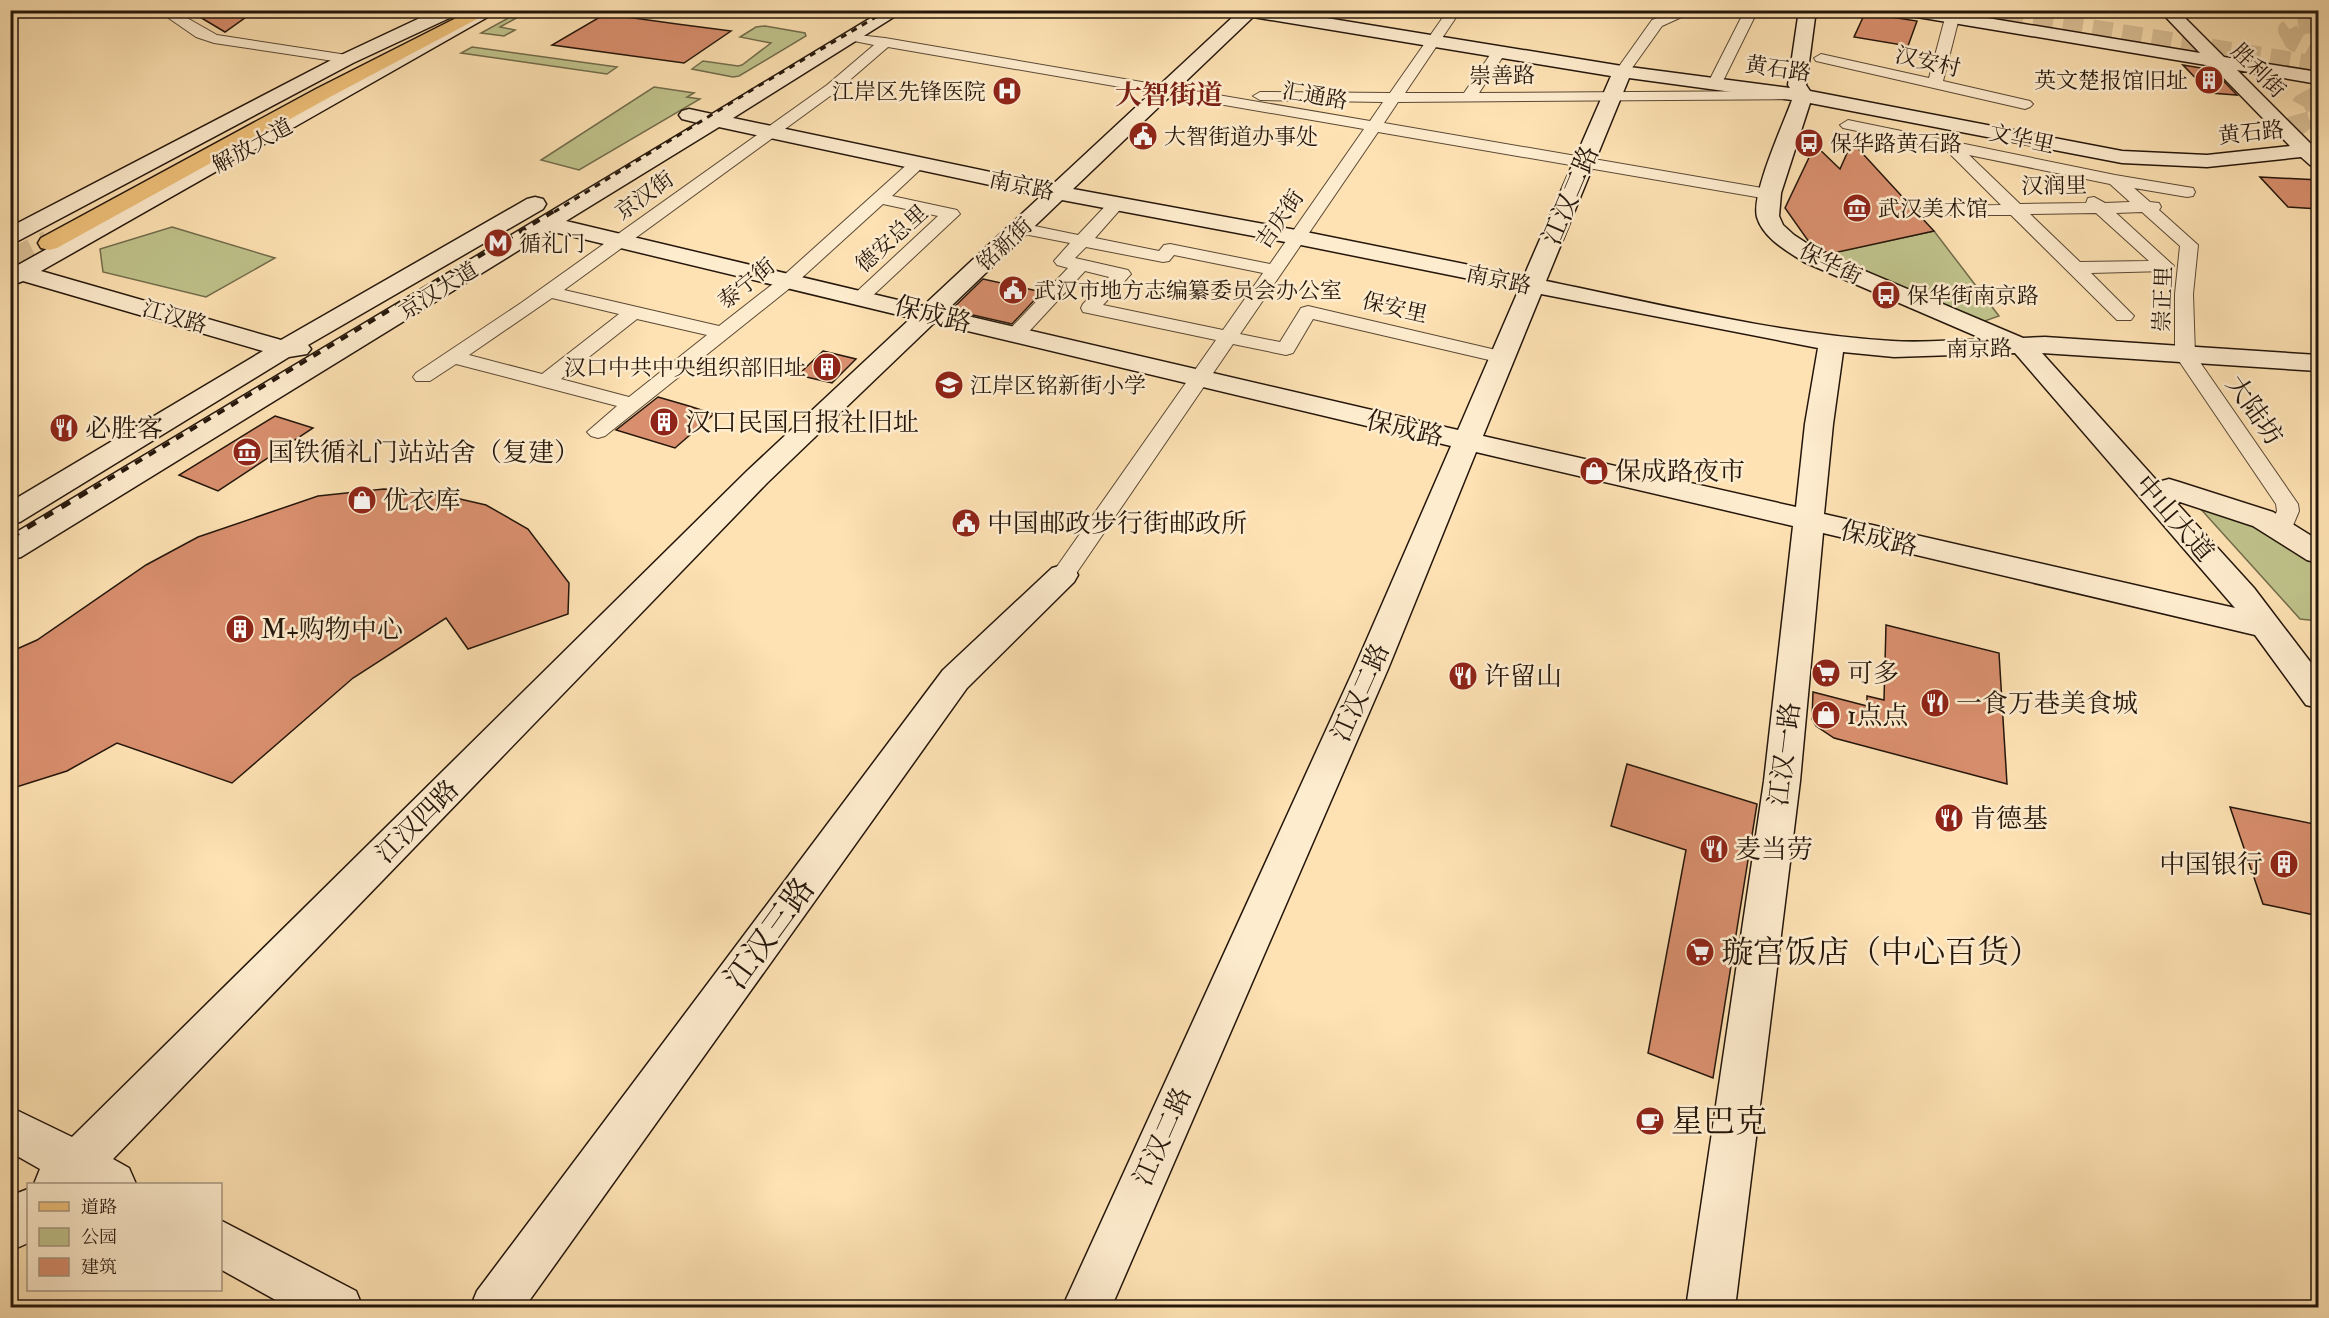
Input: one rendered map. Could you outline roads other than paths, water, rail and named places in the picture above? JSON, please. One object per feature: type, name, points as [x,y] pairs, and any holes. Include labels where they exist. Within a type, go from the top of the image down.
[{"type":"main road","name":"解放大道","points":[[20,237],[461,10]]},
{"type":"main road","name":"解放大道","points":[[49,243],[323,93],[486,10]]},
{"type":"street","points":[[163,10],[201,34],[214,39],[347,59]]},
{"type":"street","name":"解放大道","points":[[20,237],[59,210],[347,59],[452,10]]},
{"type":"street","name":"解放大道","points":[[14,274],[97,231],[492,10]]},
{"type":"street","name":"京汉大道","points":[[10,515],[285,349],[869,10]]},
{"type":"street","name":"京汉大道","points":[[10,550],[897,10]]},
{"type":"street","name":"吉庆街","points":[[1063,575],[1431,41],[1455,10]]},
{"type":"street","points":[[1617,83],[1657,23],[1691,10]]},
{"type":"street","points":[[1715,83],[1752,10]]},
{"type":"street","points":[[1808,10],[1797,85],[1815,82],[1827,37]]},
{"type":"street","points":[[1905,10],[2319,78]]},
{"type":"street","name":"胜利街","points":[[2167,10],[2312,156]]},
{"type":"street","points":[[2296,10],[2319,13]]},
{"type":"street","name":"黄石路","points":[[1247,11],[1499,52],[1617,83],[1815,82],[2098,152],[2147,160],[2207,161],[2312,156]]},
{"type":"street","name":"铭新街","points":[[757,477],[1247,11]]},
{"type":"street","points":[[1935,84],[1952,18]]},
{"type":"street","name":"汇通路","points":[[854,37],[1371,128],[1768,194]]},
{"type":"street","name":"京汉街","points":[[423,377],[549,292],[832,88],[885,42]]},
{"type":"street","points":[[1469,97],[1499,52]]},
{"type":"street","name":"崇善路","points":[[1203,98],[1227,95],[1469,97],[1617,83],[1815,82]]},
{"type":"street","name":"汉安村","points":[[1815,82],[1935,84],[2025,104]]},
{"type":"street","name":"保华街","points":[[1815,82],[1768,194],[1766,213],[1771,223],[1785,240],[1812,257],[2029,346]]},
{"type":"street","name":"保华街","points":[[1815,82],[1778,211],[1795,238],[1838,262],[2029,346]]},
{"type":"street","name":"江汉二路","points":[[1086,1308],[1371,669],[1617,83]]},
{"type":"street","name":"南京路","points":[[689,115],[1058,193],[1296,237],[1832,343],[1894,349],[2029,346],[2319,363]]},
{"type":"street","name":"文华里","points":[[1848,124],[2115,180],[2183,200]]},
{"type":"street","points":[[1952,146],[2124,316]]},
{"type":"street","name":"泰宁街","points":[[598,432],[789,280],[918,163]]},
{"type":"street","points":[[2056,168],[2165,266],[2075,268]]},
{"type":"street","points":[[2115,180],[2145,207]]},
{"type":"street","name":"德安总里","points":[[860,297],[951,214],[879,198]]},
{"type":"street","name":"汉润里","points":[[1928,211],[2145,207],[2183,200]]},
{"type":"street","points":[[1117,204],[1063,261],[1122,273],[1090,308],[1226,338]]},
{"type":"street","name":"崇正里","points":[[2145,207],[2189,245],[2184,294],[2185,355]]},
{"type":"street","points":[[10,224],[59,210]]},
{"type":"street","name":"保成路","points":[[546,223],[1466,442],[2266,626]]},
{"type":"street","points":[[1020,228],[1163,257],[1170,249],[1273,270]]},
{"type":"street","points":[[10,297],[79,289],[73,280],[73,263],[78,248],[97,231]]},
{"type":"street","points":[[1016,334],[1081,265]]},
{"type":"street","name":"江汉路","points":[[14,274],[79,289],[285,349],[340,350]]},
{"type":"street","points":[[549,292],[722,333]]},
{"type":"street","points":[[546,381],[634,312]]},
{"type":"street","name":"保安里","points":[[1226,338],[1286,349],[1308,312],[1502,357]]},
{"type":"street","name":"江汉一路","points":[[1710,1308],[1782,781],[1819,424],[1832,343]]},
{"type":"street","name":"中山大道","points":[[2029,346],[2319,667]]},
{"type":"street","name":"大陆坊","points":[[2185,355],[2287,504],[2288,512],[2281,530]]},
{"type":"street","points":[[453,357],[633,404]]},
{"type":"street","name":"江汉四路","points":[[83,1178],[757,477]]},
{"type":"street","points":[[2161,490],[2263,519],[2319,553]]},
{"type":"street","name":"中山大道","points":[[2161,490],[2319,696]]},
{"type":"street","name":"江汉三路","points":[[494,1308],[955,679],[1063,575]]},
{"type":"street","points":[[10,1128],[83,1178]]},
{"type":"street","points":[[10,1228],[27,1213]]},
{"type":"street","points":[[222,1244],[339,1308]]},
{"type":"tunnel","points":[[1974,10],[2318,66]]},
{"type":"tunnel","points":[[2318,22],[2293,26],[2288,30],[2294,41],[2318,54]]},
{"type":"tunnel","points":[[2318,95],[2302,104],[2297,113],[2300,124],[2318,144]]},
{"type":"tunnel","points":[[10,263],[49,243]]},
{"type":"railway","points":[[554,212],[755,88],[888,10]]},
{"type":"railway","points":[[94,488],[556,210]]},
{"type":"railway","points":[[10,538],[97,486]]},
{"type":"place","name":"英文楚报馆旧址","points":[[2209,80]]},
{"type":"place","name":"江岸区先锋医院","points":[[1007,91]]},
{"type":"place","name":"大智街道办事处","points":[[1143,136]]},
{"type":"place","name":"保华路黄石路","points":[[1809,143]]},
{"type":"place","name":"武汉美术馆","points":[[1857,208]]},
{"type":"place","name":"循礼门","points":[[498,243]]},
{"type":"place","name":"武汉市地方志编纂委员会办公室","points":[[1013,290]]},
{"type":"place","name":"保华街南京路","points":[[1886,295]]},
{"type":"place","name":"汉口中共中央组织部旧址","points":[[827,367]]},
{"type":"place","name":"江岸区铭新街小学","points":[[949,385]]},
{"type":"place","name":"汉口民国日报社旧址","points":[[664,422]]},
{"type":"place","name":"必胜客","points":[[64,428]]},
{"type":"place","name":"国铁循礼门站站舍（复建）","points":[[247,452]]},
{"type":"place","name":"保成路夜市","points":[[1594,471]]},
{"type":"place","name":"优衣库","points":[[362,500]]},
{"type":"place","name":"中国邮政步行街邮政所","points":[[966,523]]},
{"type":"place","name":"M+购物中心","points":[[240,629]]},
{"type":"place","name":"可多","points":[[1826,673]]},
{"type":"place","name":"许留山","points":[[1463,676]]},
{"type":"place","name":"一食万巷美食城","points":[[1935,703]]},
{"type":"place","name":"1点点","points":[[1826,715]]},
{"type":"place","name":"肯德基","points":[[1949,818]]},
{"type":"place","name":"麦当劳","points":[[1714,849]]},
{"type":"place","name":"中国银行","points":[[2284,864]]},
{"type":"place","name":"璇宫饭店（中心百货）","points":[[1700,952]]},
{"type":"place","name":"星巴克","points":[[1650,1121]]},
{"type":"district","name":"大智街道","points":[[1169,95]]}]
